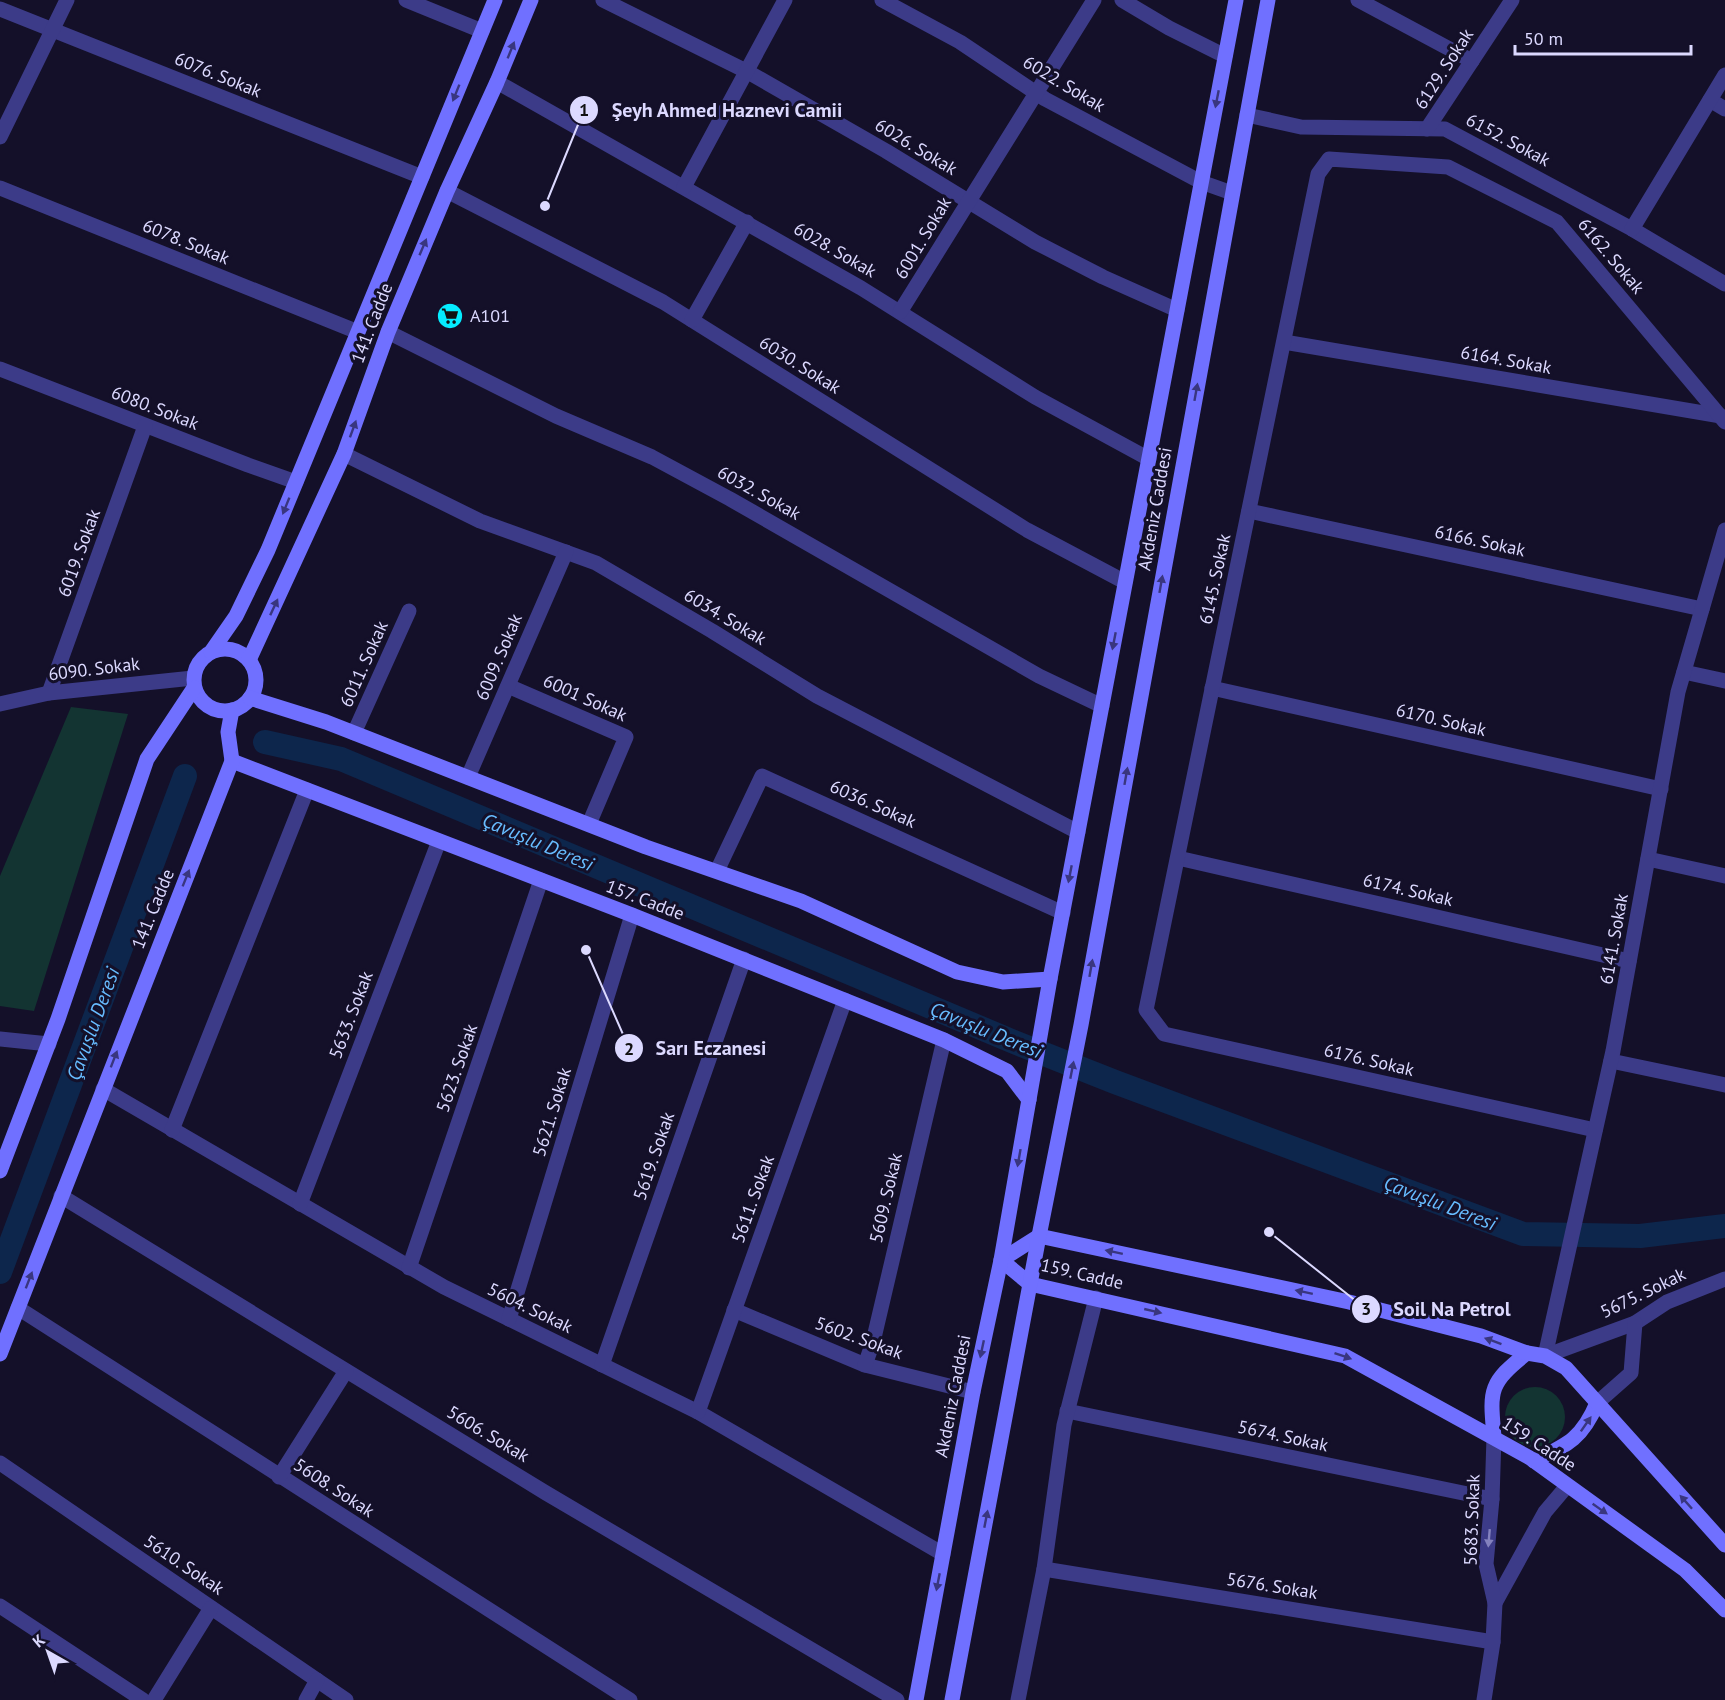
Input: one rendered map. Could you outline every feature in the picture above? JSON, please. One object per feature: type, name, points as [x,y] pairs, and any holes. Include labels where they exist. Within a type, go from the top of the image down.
[{"type":"main road","name":"141. Cadde","points":[[210,652],[236,616],[268,550],[495,0]]},
{"type":"main road","name":"141. Cadde","points":[[249,660],[344,454],[388,332],[531,0]]},
{"type":"main road","name":"Akdeniz Caddesi","points":[[916,1700],[1001,1260],[1050,979],[1236,0]]},
{"type":"main road","name":"Akdeniz Caddesi","points":[[1039,1236],[1081,1025],[1268,0]]},
{"type":"main road","points":[[0,1171],[49,1044],[147,759],[194,683],[196,667],[202,658],[210,652],[231,649],[241,653],[255,669],[255,689],[250,698],[243,706],[232,710],[214,710],[206,705],[199,698],[194,683]]},
{"type":"main road","points":[[250,698],[354,733],[589,824],[801,901],[957,972],[1003,982],[1050,979]]},
{"type":"main road","name":"141. Cadde","points":[[0,1354],[232,761],[228,732],[232,710]]},
{"type":"main road","name":"157. Cadde","points":[[232,761],[632,915],[944,1040],[1007,1071],[1029,1100]]},
{"type":"main road","points":[[952,1700],[1039,1236]]},
{"type":"main road","name":"159. Cadde","points":[[1725,1545],[1566,1368],[1545,1356],[1527,1353],[1481,1336],[1349,1302],[1039,1236],[1001,1260],[1030,1284],[1345,1356],[1534,1461],[1685,1570],[1725,1610]]},
{"type":"main road","points":[[1494,1437],[1491,1402],[1496,1384],[1509,1367],[1527,1353]]},
{"type":"main road","points":[[1534,1461],[1567,1445],[1588,1424],[1597,1403]]},
{"type":"street","points":[[0,136],[67,0]]},
{"type":"street","points":[[406,0],[482,31]]},
{"type":"street","name":"6026. Sokak","points":[[603,0],[748,72],[886,151],[1035,243],[1177,310]]},
{"type":"street","points":[[684,187],[785,0]]},
{"type":"street","name":"6022. Sokak","points":[[882,0],[960,42],[1036,93],[1201,182],[1232,193]]},
{"type":"street","name":"6001. Sokak","points":[[900,312],[1094,0]]},
{"type":"street","points":[[1122,0],[1169,28],[1225,56]]},
{"type":"street","points":[[1358,0],[1472,61]]},
{"type":"street","name":"6129. Sokak","points":[[1427,129],[1512,0]]},
{"type":"street","name":"6076. Sokak","points":[[0,9],[422,177]]},
{"type":"street","points":[[1632,229],[1725,75]]},
{"type":"street","name":"6028. Sokak","points":[[497,82],[747,222],[900,312],[1035,397],[1149,459]]},
{"type":"street","points":[[1710,100],[1725,109]]},
{"type":"street","name":"6152. Sokak","points":[[1247,115],[1301,127],[1445,129],[1723,280]]},
{"type":"street","name":"6145. Sokak","points":[[1146,1010],[1318,174],[1329,159]]},
{"type":"street","name":"6162. Sokak","points":[[1329,159],[1448,167],[1557,222],[1723,419]]},
{"type":"street","name":"6078. Sokak","points":[[0,188],[358,332]]},
{"type":"street","name":"6030. Sokak","points":[[447,191],[663,302],[1027,530],[1125,582]]},
{"type":"street","points":[[692,320],[747,222]]},
{"type":"street","name":"6032. Sokak","points":[[388,332],[556,416],[652,457],[730,498],[1039,676],[1102,706]]},
{"type":"street","name":"6164. Sokak","points":[[1284,342],[1723,419]]},
{"type":"street","name":"6080. Sokak","points":[[0,369],[296,482]]},
{"type":"street","name":"6019. Sokak","points":[[49,693],[146,426]]},
{"type":"street","name":"6034. Sokak","points":[[344,454],[480,521],[596,563],[817,696],[901,742],[1078,832]]},
{"type":"street","name":"6166. Sokak","points":[[1249,511],[1702,609]]},
{"type":"street","name":"6141. Sokak","points":[[1545,1356],[1611,1061],[1678,692],[1702,609],[1721,557],[1725,530]]},
{"type":"street","name":"6009. Sokak","points":[[468,777],[566,552]]},
{"type":"street","name":"6011. Sokak","points":[[354,733],[409,611]]},
{"type":"street","points":[[1684,672],[1725,681]]},
{"type":"street","name":"6090. Sokak","points":[[0,704],[49,693],[194,683]]},
{"type":"street","name":"6001 Sokak","points":[[508,686],[626,737],[589,824]]},
{"type":"street","name":"6170. Sokak","points":[[1212,688],[1661,789]]},
{"type":"street","name":"6036. Sokak","points":[[717,871],[762,776],[1063,913]]},
{"type":"street","points":[[172,1130],[308,790]]},
{"type":"street","name":"5633. Sokak","points":[[300,1204],[439,841]]},
{"type":"street","name":"6174. Sokak","points":[[1178,858],[1629,961]]},
{"type":"street","points":[[1648,860],[1725,876]]},
{"type":"street","name":"5623. Sokak","points":[[409,1268],[541,880]]},
{"type":"street","name":"5621. Sokak","points":[[509,1319],[632,915]]},
{"type":"street","name":"5619. Sokak","points":[[602,1365],[744,959]]},
{"type":"street","name":"5611. Sokak","points":[[698,1412],[845,1000]]},
{"type":"street","name":"6176. Sokak","points":[[1146,1010],[1164,1034],[1595,1130]]},
{"type":"street","points":[[0,1040],[49,1044]]},
{"type":"street","name":"5609. Sokak","points":[[865,1365],[873,1342],[944,1040]]},
{"type":"street","points":[[1611,1061],[1725,1085]]},
{"type":"street","name":"5604. Sokak","points":[[103,1089],[409,1268],[698,1412],[943,1554]]},
{"type":"street","name":"5606. Sokak","points":[[62,1196],[546,1493],[897,1700]]},
{"type":"street","name":"5675. Sokak","points":[[1545,1356],[1635,1323],[1667,1302],[1725,1279]]},
{"type":"street","points":[[1018,1700],[1044,1569],[1067,1411],[1096,1298]]},
{"type":"street","name":"5608. Sokak","points":[[18,1308],[630,1700]]},
{"type":"street","name":"5602. Sokak","points":[[734,1310],[865,1365],[974,1392]]},
{"type":"street","points":[[1597,1403],[1631,1373],[1635,1323]]},
{"type":"street","points":[[279,1477],[346,1371]]},
{"type":"street","name":"5674. Sokak","points":[[1067,1411],[1492,1499]]},
{"type":"street","name":"5683. Sokak","points":[[1484,1700],[1493,1642],[1495,1603],[1486,1564],[1492,1499],[1494,1437]]},
{"type":"street","name":"5610. Sokak","points":[[0,1463],[346,1700]]},
{"type":"street","name":"5683. Sokak","points":[[1495,1603],[1545,1512],[1567,1486]]},
{"type":"street","name":"5676. Sokak","points":[[1044,1569],[1493,1642]]},
{"type":"street","points":[[0,1606],[143,1700]]},
{"type":"street","points":[[154,1700],[211,1608]]},
{"type":"street","points":[[306,1700],[317,1680]]},
{"type":"green space","points":[[71,707],[128,714],[34,1011],[0,1006],[0,876]]},
{"type":"green space","points":[[1535,1387],[1556,1396],[1565,1417],[1556,1438],[1535,1447],[1514,1438],[1505,1417],[1514,1396]]},
{"type":"waterway","name":"Çavuşlu Deresi","points":[[265,742],[341,759],[1014,1042],[1523,1234],[1640,1236],[1725,1226]]},
{"type":"waterway","name":"Çavuşlu Deresi","points":[[0,1272],[185,776]]},
{"type":"place","name":"Şeyh Ahmed Haznevi Camii","points":[[545,206]]},
{"type":"place","name":"A101","points":[[450,316]]},
{"type":"place","name":"Sarı Eczanesi","points":[[586,950]]},
{"type":"place","name":"Soil Na Petrol","points":[[1269,1232]]}]
